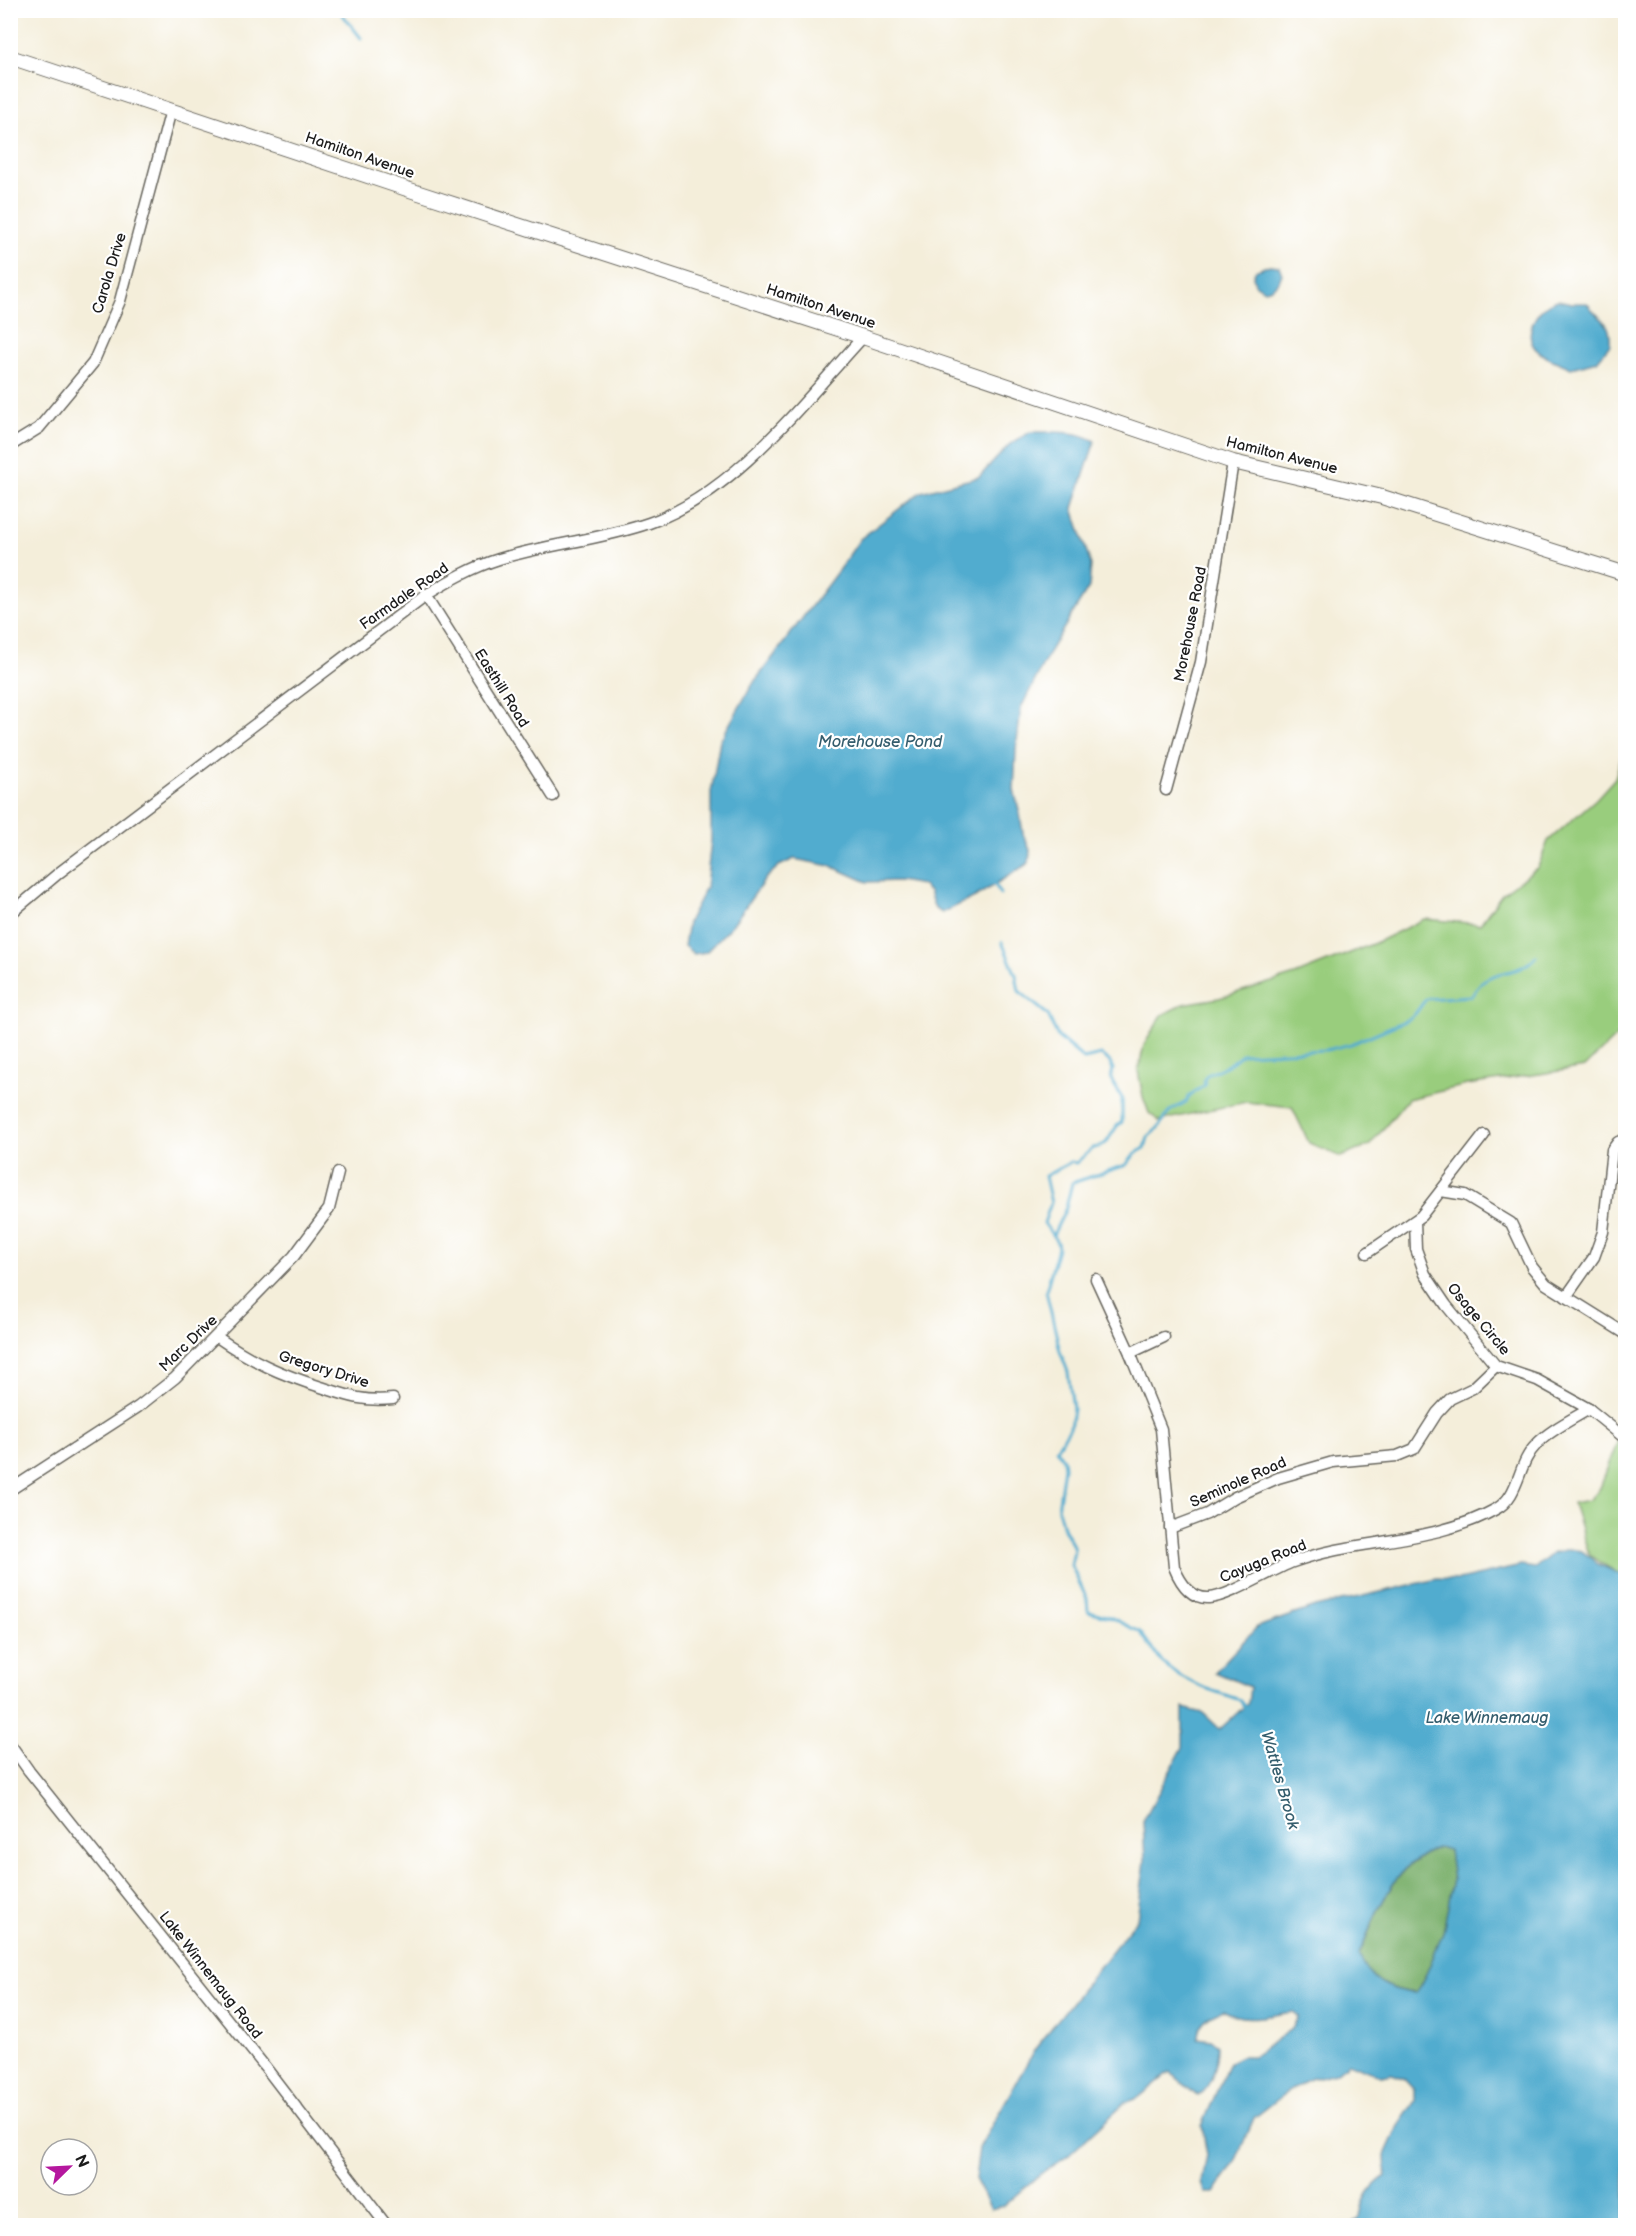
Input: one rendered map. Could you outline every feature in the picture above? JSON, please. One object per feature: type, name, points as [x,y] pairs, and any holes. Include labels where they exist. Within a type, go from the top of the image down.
[{"type":"street","name":"Hamilton Avenue","points":[[10,57],[863,337],[1233,462],[1382,497],[1626,574]]},
{"type":"street","name":"Carola Drive","points":[[10,446],[39,428],[93,363],[120,301],[171,110]]},
{"type":"street","name":"Farmdale Road","points":[[10,914],[59,873],[426,595],[460,574],[498,559],[615,533],[651,522],[689,504],[726,480],[773,434],[863,337]]},
{"type":"street","name":"Morehouse Road","points":[[1166,790],[1200,662],[1233,462]]},
{"type":"street","name":"Easthill Road","points":[[426,595],[553,796]]},
{"type":"street","points":[[1367,1253],[1415,1221],[1442,1191],[1484,1135]]},
{"type":"street","points":[[1566,1297],[1594,1257],[1603,1232],[1612,1150],[1622,1141]]},
{"type":"street","name":"Marc Drive","points":[[10,1490],[138,1407],[175,1378],[294,1256],[329,1209],[338,1173]]},
{"type":"street","points":[[1442,1191],[1465,1195],[1511,1223],[1532,1267],[1546,1284],[1626,1335]]},
{"type":"street","name":"Osage Circle","points":[[1415,1221],[1416,1249],[1425,1274],[1446,1305],[1496,1366],[1537,1380],[1588,1408],[1626,1439]]},
{"type":"street","name":"Cayuga Road","points":[[1096,1279],[1161,1429],[1174,1567],[1180,1583],[1194,1595],[1208,1598],[1224,1594],[1293,1563],[1331,1551],[1451,1528],[1497,1509],[1511,1497],[1525,1459],[1536,1444],[1588,1408]]},
{"type":"street","name":"Gregory Drive","points":[[217,1337],[245,1356],[280,1374],[362,1400],[393,1399]]},
{"type":"street","points":[[1130,1353],[1164,1337]]},
{"type":"street","name":"Seminole Road","points":[[1170,1528],[1207,1514],[1235,1497],[1278,1478],[1334,1462],[1397,1456],[1414,1449],[1437,1413],[1450,1399],[1473,1388],[1496,1366]]},
{"type":"street","name":"Lake Winnemaug Road","points":[[10,1744],[387,2226]]},
{"type":"green space","points":[[1625,745],[1625,1028],[1585,1067],[1467,1085],[1408,1099],[1370,1145],[1341,1157],[1309,1143],[1292,1107],[1246,1102],[1159,1121],[1149,1113],[1138,1071],[1144,1045],[1162,1015],[1183,1004],[1219,998],[1295,975],[1375,943],[1424,919],[1480,924],[1502,894],[1538,867],[1548,841],[1596,799],[1615,778]]},
{"type":"green space","points":[[1619,1438],[1625,1441],[1625,1578],[1589,1555],[1573,1503],[1589,1500],[1600,1488]]},
{"type":"green space","points":[[1438,1847],[1449,1850],[1453,1880],[1443,1933],[1416,1993],[1397,1990],[1374,1978],[1359,1955],[1380,1907],[1397,1879],[1422,1856]]},
{"type":"water","points":[[1269,265],[1279,266],[1282,274],[1275,285],[1264,290],[1255,284],[1253,276],[1255,271]]},
{"type":"water","points":[[1558,300],[1587,303],[1607,325],[1610,345],[1597,361],[1571,368],[1545,356],[1533,344],[1530,337],[1534,321],[1544,307]]},
{"type":"water","name":"Morehouse Pond","points":[[1030,432],[1072,433],[1095,441],[1073,508],[1091,565],[1089,587],[1051,649],[1021,708],[1014,790],[1023,834],[1030,850],[1029,863],[975,897],[942,913],[935,909],[929,892],[922,885],[899,881],[867,882],[831,866],[794,859],[779,866],[766,878],[733,924],[706,952],[694,954],[684,946],[688,922],[706,887],[711,840],[711,792],[720,741],[752,685],[860,539],[921,492],[979,477],[1010,444]]},
{"type":"water","name":"Lake Winnemaug","points":[[1568,1549],[1582,1551],[1598,1564],[1625,1576],[1625,2225],[1350,2225],[1360,2218],[1365,2199],[1371,2189],[1386,2176],[1385,2155],[1398,2126],[1415,2101],[1415,2090],[1405,2079],[1391,2074],[1381,2076],[1348,2063],[1336,2073],[1309,2079],[1286,2093],[1254,2118],[1235,2162],[1214,2193],[1205,2193],[1202,2182],[1207,2155],[1202,2126],[1229,2062],[1241,2056],[1253,2056],[1292,2029],[1298,2017],[1293,2012],[1249,2018],[1223,2010],[1205,2020],[1198,2032],[1198,2038],[1211,2040],[1218,2045],[1214,2073],[1202,2092],[1197,2096],[1169,2073],[1138,2098],[1125,2103],[1068,2156],[1038,2176],[1003,2206],[991,2209],[975,2179],[979,2148],[1035,2049],[1137,1919],[1145,1861],[1143,1821],[1183,1747],[1183,1708],[1203,1713],[1220,1729],[1248,1703],[1250,1687],[1215,1672],[1257,1627],[1315,1607],[1437,1579],[1459,1580],[1521,1566],[1535,1568],[1552,1554]],"holes":[[[1438,1847],[1449,1850],[1453,1880],[1443,1933],[1427,1972],[1416,1993],[1389,1987],[1374,1978],[1359,1954],[1372,1922],[1388,1892],[1409,1866],[1422,1855]]]},
{"type":"waterway","points":[[339,10],[361,38]]},
{"type":"waterway","name":"Wattles Brook","points":[[994,883],[1000,894]]},
{"type":"waterway","name":"Wattles Brook","points":[[1002,942],[1016,975],[1019,991],[1048,1015],[1058,1037],[1084,1059],[1101,1055],[1109,1061],[1113,1069],[1111,1079],[1122,1098],[1122,1122],[1106,1143],[1093,1148],[1076,1163],[1071,1162],[1045,1176],[1051,1203],[1044,1223],[1057,1242],[1058,1248],[1046,1291],[1060,1351],[1068,1372],[1073,1409],[1070,1428],[1056,1449],[1063,1459],[1064,1467],[1058,1509],[1063,1527],[1073,1546],[1071,1565],[1087,1599],[1088,1611],[1110,1617],[1140,1632],[1163,1663],[1177,1674],[1202,1687],[1240,1700],[1246,1710]]},
{"type":"waterway","points":[[1053,1235],[1066,1208],[1072,1183],[1126,1165],[1136,1153],[1145,1148],[1148,1137],[1158,1128],[1170,1111],[1186,1102],[1190,1095],[1205,1085],[1204,1080],[1207,1075],[1228,1065],[1242,1054],[1326,1050],[1351,1044],[1407,1020],[1415,1014],[1426,999],[1471,996],[1483,981],[1523,967],[1536,956]]}]
